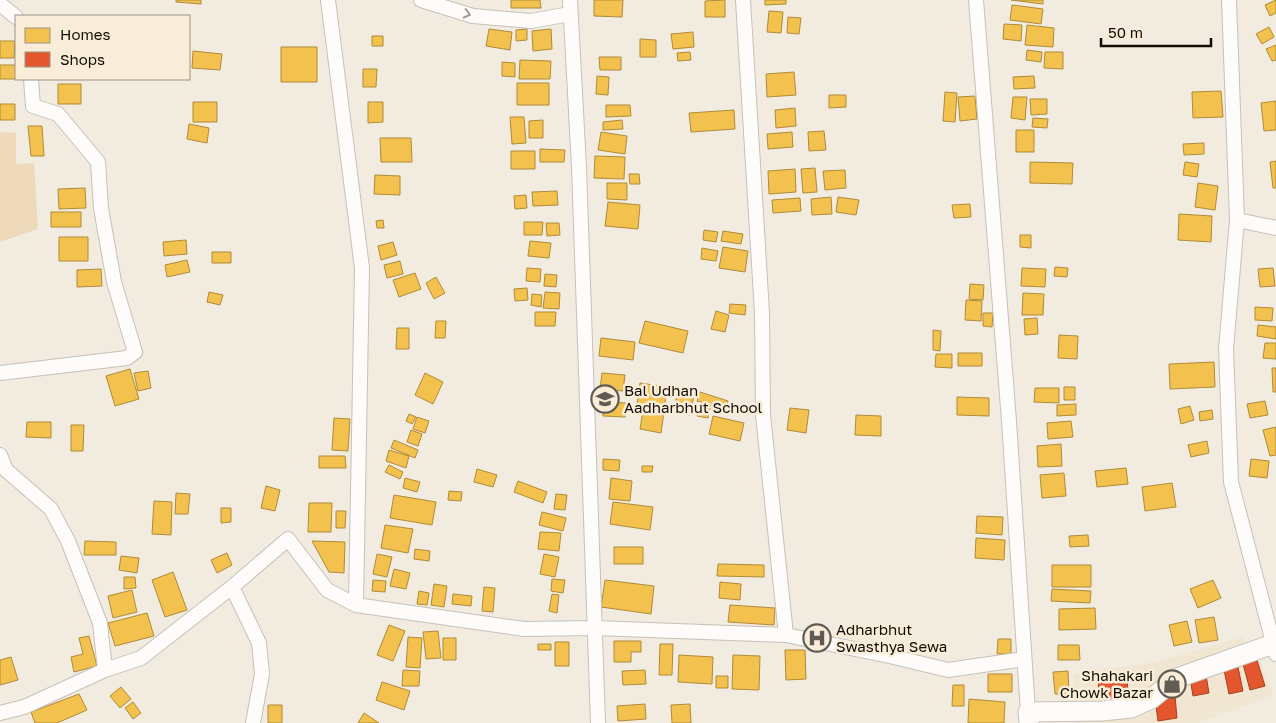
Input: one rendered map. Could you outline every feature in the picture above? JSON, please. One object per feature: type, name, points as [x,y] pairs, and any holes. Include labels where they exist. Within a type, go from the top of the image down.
[{"type":"street","points":[[328,0],[362,268],[356,605]]},
{"type":"street","points":[[421,0],[473,16],[531,21],[570,7],[579,167],[598,723]]},
{"type":"street","points":[[743,0],[762,313],[763,415],[786,635]]},
{"type":"street","points":[[976,0],[1009,421],[1029,718],[1131,708],[1151,699],[1177,678],[1275,647],[1231,482],[1226,349],[1237,220],[1230,0]]},
{"type":"street","points":[[0,4],[15,16]]},
{"type":"street","points":[[0,373],[127,358],[135,352],[114,282],[101,208],[98,162],[58,114],[33,106],[31,80]]},
{"type":"street","points":[[1237,220],[1276,228]]},
{"type":"street","points":[[0,455],[6,470],[51,509],[68,541],[100,623],[105,670]]},
{"type":"street","points":[[0,713],[24,707],[105,670],[140,658],[232,587],[288,539],[327,590],[356,605],[524,630],[595,628],[786,635],[948,670],[1024,659]]},
{"type":"street","points":[[232,587],[259,643],[262,674],[253,723]]},
{"type":"shaded area","points":[[0,132],[16,133],[16,164],[34,163],[38,229],[0,242]]},
{"type":"shaded area","name":"Shahakari Chowk Bazar","points":[[1243,637],[1257,654],[1273,695],[1198,723],[1077,723],[1073,674],[1156,662]]},
{"type":"building: Homes","points":[[176,0],[201,0],[201,4],[176,2]]},
{"type":"building: Homes","points":[[511,0],[540,0],[541,8],[511,8]]},
{"type":"building: Homes","points":[[594,0],[623,0],[622,17],[594,16]]},
{"type":"building: Homes","points":[[725,0],[725,17],[705,17],[705,1]]},
{"type":"building: Homes","points":[[765,0],[786,0],[786,4],[765,5]]},
{"type":"building: Homes","points":[[1011,0],[1043,0],[1043,4]]},
{"type":"building: Homes","points":[[1276,0],[1276,13],[1270,16],[1265,5]]},
{"type":"building: Homes","points":[[1012,5],[1043,9],[1041,24],[1010,20]]},
{"type":"building: Homes","points":[[769,11],[783,12],[781,33],[767,32]]},
{"type":"building: Homes","points":[[788,17],[801,18],[799,34],[787,33]]},
{"type":"building: Homes","points":[[1004,24],[1022,25],[1021,41],[1003,39]]},
{"type":"building: Homes","points":[[1027,25],[1054,28],[1053,47],[1025,45]]},
{"type":"building: Homes","points":[[1269,27],[1274,37],[1262,44],[1256,34]]},
{"type":"building: Homes","points":[[489,29],[512,32],[510,50],[486,46]]},
{"type":"building: Homes","points":[[527,29],[527,40],[516,41],[516,30]]},
{"type":"building: Homes","points":[[551,29],[552,49],[533,51],[532,31]]},
{"type":"building: Homes","points":[[693,32],[694,47],[673,49],[671,34]]},
{"type":"building: Homes","points":[[372,36],[383,36],[383,46],[372,46]]},
{"type":"building: Homes","points":[[640,39],[656,40],[656,57],[640,57]]},
{"type":"building: Homes","points":[[0,41],[15,41],[14,58],[0,58]]},
{"type":"building: Homes","points":[[1276,45],[1276,60],[1272,61],[1266,49]]},
{"type":"building: Homes","points":[[281,47],[317,47],[317,82],[281,82]]},
{"type":"building: Homes","points":[[1027,50],[1042,52],[1041,62],[1026,60]]},
{"type":"building: Homes","points":[[193,51],[222,54],[220,70],[192,68]]},
{"type":"building: Homes","points":[[690,52],[691,60],[678,61],[677,53]]},
{"type":"building: Homes","points":[[1045,52],[1063,52],[1063,69],[1044,68]]},
{"type":"building: Homes","points":[[599,57],[621,57],[621,70],[600,70]]},
{"type":"building: Homes","points":[[520,60],[551,61],[550,79],[519,79]]},
{"type":"building: Homes","points":[[502,62],[515,63],[515,77],[502,76]]},
{"type":"building: Homes","points":[[0,65],[15,65],[15,79],[0,79]]},
{"type":"building: Homes","points":[[363,69],[377,69],[376,87],[363,87]]},
{"type":"building: Homes","points":[[794,72],[796,95],[767,97],[766,74]]},
{"type":"building: Homes","points":[[597,76],[609,77],[608,95],[596,94]]},
{"type":"building: Homes","points":[[1034,76],[1035,88],[1014,89],[1013,77]]},
{"type":"building: Homes","points":[[517,83],[549,83],[549,105],[517,105]]},
{"type":"building: Homes","points":[[58,84],[81,84],[81,104],[58,104]]},
{"type":"building: Homes","points":[[1221,91],[1223,117],[1193,118],[1192,92]]},
{"type":"building: Homes","points":[[945,92],[957,93],[955,122],[943,121]]},
{"type":"building: Homes","points":[[829,95],[846,95],[846,107],[829,108]]},
{"type":"building: Homes","points":[[975,96],[977,119],[960,121],[958,97]]},
{"type":"building: Homes","points":[[1013,97],[1027,97],[1025,120],[1011,118]]},
{"type":"building: Homes","points":[[1030,99],[1047,99],[1047,114],[1031,115]]},
{"type":"building: Homes","points":[[1276,101],[1276,130],[1264,131],[1261,103]]},
{"type":"building: Homes","points":[[193,102],[217,102],[217,122],[193,122]]},
{"type":"building: Homes","points":[[368,102],[383,102],[383,122],[368,123]]},
{"type":"building: Homes","points":[[0,104],[15,104],[15,120],[0,120]]},
{"type":"building: Homes","points":[[606,105],[630,105],[631,116],[606,117]]},
{"type":"building: Homes","points":[[795,108],[796,126],[776,128],[775,110]]},
{"type":"building: Homes","points":[[734,110],[735,129],[691,132],[689,113]]},
{"type":"building: Homes","points":[[510,117],[524,117],[526,143],[512,144]]},
{"type":"building: Homes","points":[[1033,118],[1048,119],[1047,128],[1032,127]]},
{"type":"building: Homes","points":[[543,120],[543,138],[529,138],[529,121]]},
{"type":"building: Homes","points":[[622,120],[623,129],[603,130],[603,122]]},
{"type":"building: Homes","points":[[189,124],[209,128],[207,143],[187,139]]},
{"type":"building: Homes","points":[[28,126],[42,126],[44,156],[31,156]]},
{"type":"building: Homes","points":[[1016,130],[1034,130],[1034,152],[1016,152]]},
{"type":"building: Homes","points":[[824,131],[826,150],[809,151],[808,132]]},
{"type":"building: Homes","points":[[601,132],[627,136],[625,154],[598,150]]},
{"type":"building: Homes","points":[[792,132],[793,147],[768,149],[767,134]]},
{"type":"building: Homes","points":[[380,138],[411,138],[412,162],[381,162]]},
{"type":"building: Homes","points":[[1204,143],[1204,154],[1184,155],[1183,144]]},
{"type":"building: Homes","points":[[540,149],[565,150],[564,162],[540,162]]},
{"type":"building: Homes","points":[[511,151],[535,151],[535,169],[511,169]]},
{"type":"building: Homes","points":[[595,156],[625,157],[624,179],[594,178]]},
{"type":"building: Homes","points":[[1276,161],[1276,188],[1273,188],[1270,162]]},
{"type":"building: Homes","points":[[1030,162],[1073,163],[1072,184],[1030,183]]},
{"type":"building: Homes","points":[[1185,162],[1199,164],[1197,177],[1183,175]]},
{"type":"building: Homes","points":[[815,168],[817,192],[803,193],[801,169]]},
{"type":"building: Homes","points":[[795,169],[796,192],[769,194],[768,171]]},
{"type":"building: Homes","points":[[845,170],[846,188],[825,190],[823,171]]},
{"type":"building: Homes","points":[[629,174],[639,174],[640,184],[630,184]]},
{"type":"building: Homes","points":[[375,175],[400,176],[400,195],[374,194]]},
{"type":"building: Homes","points":[[607,183],[627,183],[627,200],[607,199]]},
{"type":"building: Homes","points":[[1198,183],[1218,186],[1215,210],[1195,207]]},
{"type":"building: Homes","points":[[85,188],[86,208],[59,209],[58,189]]},
{"type":"building: Homes","points":[[557,191],[558,205],[533,206],[532,192]]},
{"type":"building: Homes","points":[[526,195],[527,208],[515,209],[514,196]]},
{"type":"building: Homes","points":[[831,197],[832,214],[812,215],[811,199]]},
{"type":"building: Homes","points":[[838,197],[859,200],[856,215],[836,212]]},
{"type":"building: Homes","points":[[800,198],[801,211],[773,213],[772,200]]},
{"type":"building: Homes","points":[[608,202],[640,205],[638,229],[605,226]]},
{"type":"building: Homes","points":[[970,204],[971,217],[954,218],[952,205]]},
{"type":"building: Homes","points":[[51,212],[81,212],[81,227],[51,227]]},
{"type":"building: Homes","points":[[1179,214],[1212,216],[1211,242],[1178,240]]},
{"type":"building: Homes","points":[[383,220],[384,228],[377,228],[376,221]]},
{"type":"building: Homes","points":[[524,222],[543,222],[542,235],[524,235]]},
{"type":"building: Homes","points":[[546,223],[559,223],[560,235],[547,236]]},
{"type":"building: Homes","points":[[704,230],[718,232],[716,242],[703,240]]},
{"type":"building: Homes","points":[[723,231],[743,234],[741,244],[721,241]]},
{"type":"building: Homes","points":[[1020,235],[1031,235],[1031,248],[1020,247]]},
{"type":"building: Homes","points":[[59,237],[88,237],[88,261],[59,261]]},
{"type":"building: Homes","points":[[186,240],[187,254],[164,256],[163,242]]},
{"type":"building: Homes","points":[[530,241],[551,243],[549,258],[528,256]]},
{"type":"building: Homes","points":[[393,242],[397,255],[381,260],[378,246]]},
{"type":"building: Homes","points":[[723,247],[748,251],[745,272],[719,268]]},
{"type":"building: Homes","points":[[702,248],[718,251],[716,261],[701,259]]},
{"type":"building: Homes","points":[[212,252],[231,252],[231,263],[212,263]]},
{"type":"building: Homes","points":[[187,260],[190,272],[167,277],[165,265]]},
{"type":"building: Homes","points":[[400,261],[403,274],[387,278],[384,265]]},
{"type":"building: Homes","points":[[1055,267],[1068,268],[1067,277],[1054,276]]},
{"type":"building: Homes","points":[[527,268],[541,269],[540,282],[526,281]]},
{"type":"building: Homes","points":[[1022,268],[1046,269],[1045,287],[1021,286]]},
{"type":"building: Homes","points":[[1273,268],[1275,286],[1260,287],[1258,269]]},
{"type":"building: Homes","points":[[101,269],[102,286],[77,287],[77,270]]},
{"type":"building: Homes","points":[[415,273],[421,289],[399,297],[393,280]]},
{"type":"building: Homes","points":[[545,274],[557,275],[556,287],[544,286]]},
{"type":"building: Homes","points":[[436,277],[445,293],[434,299],[426,283]]},
{"type":"building: Homes","points":[[970,284],[984,285],[983,300],[969,299]]},
{"type":"building: Homes","points":[[527,288],[528,300],[515,301],[514,289]]},
{"type":"building: Homes","points":[[209,292],[223,295],[220,305],[207,302]]},
{"type":"building: Homes","points":[[545,292],[560,293],[559,309],[543,308]]},
{"type":"building: Homes","points":[[1023,293],[1044,294],[1043,315],[1022,315]]},
{"type":"building: Homes","points":[[532,294],[542,295],[541,307],[531,305]]},
{"type":"building: Homes","points":[[966,300],[982,301],[981,321],[965,320]]},
{"type":"building: Homes","points":[[730,304],[746,305],[745,315],[729,313]]},
{"type":"building: Homes","points":[[1255,307],[1273,308],[1272,321],[1255,320]]},
{"type":"building: Homes","points":[[716,311],[729,315],[725,332],[711,329]]},
{"type":"building: Homes","points":[[535,312],[556,312],[555,326],[535,326]]},
{"type":"building: Homes","points":[[983,313],[993,313],[992,327],[983,326]]},
{"type":"building: Homes","points":[[1037,318],[1038,334],[1025,335],[1024,319]]},
{"type":"building: Homes","points":[[436,321],[446,321],[445,338],[435,338]]},
{"type":"building: Homes","points":[[645,321],[688,331],[683,353],[639,343]]},
{"type":"building: Homes","points":[[1258,325],[1276,327],[1276,339],[1257,336]]},
{"type":"building: Homes","points":[[397,328],[409,328],[409,349],[396,349]]},
{"type":"building: Homes","points":[[933,330],[941,331],[940,351],[933,350]]},
{"type":"building: Homes","points":[[1059,335],[1078,336],[1077,359],[1058,358]]},
{"type":"building: Homes","points":[[601,338],[635,342],[633,360],[599,356]]},
{"type":"building: Homes","points":[[1265,343],[1276,343],[1276,359],[1263,358]]},
{"type":"building: Homes","points":[[958,353],[982,353],[982,366],[958,366]]},
{"type":"building: Homes","points":[[936,354],[952,354],[952,368],[935,367]]},
{"type":"building: Homes","points":[[1214,362],[1215,387],[1170,389],[1169,364]]},
{"type":"building: Homes","points":[[1272,368],[1276,368],[1276,392],[1273,392]]},
{"type":"building: Homes","points":[[130,369],[139,399],[115,406],[106,376]]},
{"type":"building: Homes","points":[[148,371],[151,388],[138,391],[134,373]]},
{"type":"building: Homes","points":[[425,373],[443,382],[433,404],[415,395]]},
{"type":"building: Homes","points":[[602,373],[625,375],[623,391],[600,389]]},
{"type":"building: Homes","points":[[640,383],[667,387],[664,410],[637,405]]},
{"type":"building: Homes","points":[[1064,387],[1075,387],[1075,400],[1064,400]]},
{"type":"building: Homes","points":[[679,388],[695,391],[690,415],[673,411]]},
{"type":"building: Homes","points":[[1035,388],[1059,388],[1059,403],[1034,402]]},
{"type":"building: Homes","points":[[700,392],[728,401],[725,410],[697,401]]},
{"type":"building: Homes","points":[[957,397],[989,398],[989,416],[957,415]]},
{"type":"building: Homes","points":[[1265,401],[1268,415],[1250,418],[1247,404]]},
{"type":"building: Homes","points":[[604,402],[626,403],[625,417],[603,416]]},
{"type":"building: Homes","points":[[1076,404],[1076,415],[1057,416],[1057,405]]},
{"type":"building: Homes","points":[[700,406],[710,408],[708,418],[697,416]]},
{"type":"building: Homes","points":[[1190,406],[1194,420],[1181,424],[1178,409]]},
{"type":"building: Homes","points":[[790,408],[809,410],[806,433],[787,430]]},
{"type":"building: Homes","points":[[643,410],[664,412],[661,433],[640,429]]},
{"type":"building: Homes","points":[[1212,410],[1213,419],[1200,421],[1199,412]]},
{"type":"building: Homes","points":[[409,414],[416,417],[412,424],[406,421]]},
{"type":"building: Homes","points":[[856,415],[881,416],[881,436],[855,435]]},
{"type":"building: Homes","points":[[713,416],[744,423],[740,441],[709,434]]},
{"type":"building: Homes","points":[[417,417],[429,421],[425,433],[413,429]]},
{"type":"building: Homes","points":[[334,418],[350,419],[348,451],[332,450]]},
{"type":"building: Homes","points":[[1071,421],[1073,437],[1048,439],[1047,423]]},
{"type":"building: Homes","points":[[27,422],[51,422],[51,438],[26,437]]},
{"type":"building: Homes","points":[[71,425],[84,425],[83,451],[71,451]]},
{"type":"building: Homes","points":[[1276,427],[1276,455],[1270,456],[1263,430]]},
{"type":"building: Homes","points":[[411,430],[422,434],[418,446],[407,442]]},
{"type":"building: Homes","points":[[394,440],[418,450],[415,458],[391,448]]},
{"type":"building: Homes","points":[[1207,441],[1209,453],[1191,457],[1188,445]]},
{"type":"building: Homes","points":[[1061,444],[1062,466],[1038,467],[1037,446]]},
{"type":"building: Homes","points":[[389,450],[409,456],[406,468],[386,461]]},
{"type":"building: Homes","points":[[319,456],[345,456],[346,468],[319,468]]},
{"type":"building: Homes","points":[[603,459],[620,460],[619,471],[603,470]]},
{"type":"building: Homes","points":[[1251,459],[1269,461],[1267,478],[1249,476]]},
{"type":"building: Homes","points":[[389,465],[403,472],[400,479],[385,472]]},
{"type":"building: Homes","points":[[642,466],[653,466],[652,472],[642,472]]},
{"type":"building: Homes","points":[[1126,468],[1128,484],[1097,487],[1095,471]]},
{"type":"building: Homes","points":[[477,469],[497,475],[493,487],[474,482]]},
{"type":"building: Homes","points":[[1064,473],[1066,496],[1042,498],[1040,475]]},
{"type":"building: Homes","points":[[405,478],[420,482],[417,492],[403,488]]},
{"type":"building: Homes","points":[[611,478],[632,481],[630,501],[609,499]]},
{"type":"building: Homes","points":[[518,481],[547,492],[543,503],[514,492]]},
{"type":"building: Homes","points":[[1172,483],[1176,507],[1145,511],[1142,487]]},
{"type":"building: Homes","points":[[266,486],[280,490],[275,511],[261,508]]},
{"type":"building: Homes","points":[[449,491],[462,492],[461,501],[448,500]]},
{"type":"building: Homes","points":[[176,493],[190,494],[188,514],[175,514]]},
{"type":"building: Homes","points":[[556,494],[567,495],[565,510],[554,509]]},
{"type":"building: Homes","points":[[394,495],[436,502],[432,525],[390,518]]},
{"type":"building: Homes","points":[[154,501],[172,502],[171,535],[152,534]]},
{"type":"building: Homes","points":[[613,502],[653,507],[650,530],[610,524]]},
{"type":"building: Homes","points":[[309,503],[332,503],[331,532],[308,532]]},
{"type":"building: Homes","points":[[221,508],[231,508],[231,522],[221,523]]},
{"type":"building: Homes","points":[[336,511],[346,511],[345,528],[336,528]]},
{"type":"building: Homes","points":[[542,512],[566,518],[563,531],[539,525]]},
{"type":"building: Homes","points":[[977,516],[1003,517],[1002,535],[976,533]]},
{"type":"building: Homes","points":[[385,525],[413,529],[408,553],[381,548]]},
{"type":"building: Homes","points":[[540,532],[561,533],[559,551],[538,549]]},
{"type":"building: Homes","points":[[1088,535],[1089,546],[1070,547],[1069,536]]},
{"type":"building: Homes","points":[[976,538],[1005,540],[1004,560],[975,558]]},
{"type":"building: Homes","points":[[85,541],[116,542],[116,555],[84,555]]},
{"type":"building: Homes","points":[[312,541],[345,542],[344,573],[329,572]]},
{"type":"building: Homes","points":[[614,547],[643,547],[643,564],[614,564]]},
{"type":"building: Homes","points":[[415,549],[430,551],[429,561],[414,559]]},
{"type":"building: Homes","points":[[227,553],[232,565],[217,573],[211,560]]},
{"type":"building: Homes","points":[[377,554],[392,557],[387,577],[373,574]]},
{"type":"building: Homes","points":[[544,554],[559,557],[555,577],[540,574]]},
{"type":"building: Homes","points":[[121,556],[139,558],[137,573],[119,570]]},
{"type":"building: Homes","points":[[718,564],[764,565],[764,577],[717,576]]},
{"type":"building: Homes","points":[[1052,565],[1091,565],[1091,587],[1052,587]]},
{"type":"building: Homes","points":[[394,569],[410,573],[406,589],[390,586]]},
{"type":"building: Homes","points":[[173,572],[187,610],[165,617],[152,580]]},
{"type":"building: Homes","points":[[124,577],[135,577],[136,588],[124,589]]},
{"type":"building: Homes","points":[[552,579],[565,580],[563,593],[551,591]]},
{"type":"building: Homes","points":[[373,580],[386,581],[385,592],[372,591]]},
{"type":"building: Homes","points":[[605,580],[654,586],[651,614],[601,607]]},
{"type":"building: Homes","points":[[1213,580],[1221,598],[1198,608],[1190,589]]},
{"type":"building: Homes","points":[[720,582],[741,584],[740,600],[719,598]]},
{"type":"building: Homes","points":[[434,584],[447,586],[444,607],[431,605]]},
{"type":"building: Homes","points":[[484,587],[495,588],[493,612],[482,611]]},
{"type":"building: Homes","points":[[1052,589],[1091,591],[1090,603],[1051,601]]},
{"type":"building: Homes","points":[[132,590],[137,612],[113,618],[108,596]]},
{"type":"building: Homes","points":[[419,591],[429,593],[427,605],[417,604]]},
{"type":"building: Homes","points":[[453,594],[472,596],[471,606],[452,604]]},
{"type":"building: Homes","points":[[552,594],[559,595],[557,613],[549,611]]},
{"type":"building: Homes","points":[[730,605],[775,608],[774,625],[728,622]]},
{"type":"building: Homes","points":[[1095,608],[1096,629],[1059,630],[1059,609]]},
{"type":"building: Homes","points":[[147,613],[154,636],[115,646],[108,623]]},
{"type":"building: Homes","points":[[1214,617],[1218,640],[1199,643],[1195,620]]},
{"type":"building: Homes","points":[[1187,621],[1192,642],[1174,646],[1169,625]]},
{"type":"building: Homes","points":[[389,625],[405,631],[393,661],[377,655]]},
{"type":"building: Homes","points":[[438,631],[441,658],[426,659],[423,632]]},
{"type":"building: Homes","points":[[89,636],[97,666],[74,672],[71,657],[83,654],[79,638]]},
{"type":"building: Homes","points":[[408,637],[422,638],[420,668],[406,667]]},
{"type":"building: Homes","points":[[443,638],[456,638],[456,660],[443,660]]},
{"type":"building: Homes","points":[[998,639],[1011,639],[1011,654],[997,654]]},
{"type":"building: Homes","points":[[614,641],[641,641],[641,652],[631,652],[631,662],[614,662]]},
{"type":"building: Homes","points":[[555,642],[569,642],[569,666],[555,666]]},
{"type":"building: Homes","points":[[538,644],[551,644],[551,650],[538,650]]},
{"type":"building: Homes","points":[[660,644],[673,644],[672,675],[659,675]]},
{"type":"building: Homes","points":[[1058,645],[1079,645],[1080,660],[1058,660]]},
{"type":"building: Homes","points":[[785,650],[805,650],[806,679],[786,680]]},
{"type":"building: Homes","points":[[679,655],[713,657],[712,684],[678,682]]},
{"type":"building: Homes","points":[[733,655],[760,656],[759,690],[732,689]]},
{"type":"building: Homes","points":[[11,657],[18,680],[0,685],[0,660]]},
{"type":"building: Homes","points":[[403,670],[420,671],[419,686],[402,686]]},
{"type":"building: Homes","points":[[645,670],[646,684],[623,685],[622,671]]},
{"type":"building: Homes","points":[[1068,671],[1069,694],[1055,694],[1053,672]]},
{"type":"building: Homes","points":[[988,674],[1012,674],[1012,692],[988,692]]},
{"type":"building: Homes","points":[[716,676],[728,676],[728,688],[716,688]]},
{"type":"building: Homes","points":[[382,682],[410,691],[404,710],[376,700]]},
{"type":"building: Homes","points":[[953,685],[964,685],[964,706],[952,706]]},
{"type":"building: Homes","points":[[121,687],[131,699],[120,708],[110,696]]},
{"type":"building: Homes","points":[[79,694],[87,710],[57,723],[35,723],[31,712]]},
{"type":"building: Homes","points":[[969,699],[1005,702],[1004,723],[968,723]]},
{"type":"building: Homes","points":[[133,702],[141,713],[133,719],[125,708]]},
{"type":"building: Homes","points":[[645,704],[646,719],[618,721],[617,706]]},
{"type":"building: Homes","points":[[690,704],[691,723],[672,723],[671,705]]},
{"type":"building: Homes","points":[[268,705],[282,705],[282,723],[268,723]]},
{"type":"building: Homes","points":[[364,713],[379,723],[358,723]]},
{"type":"building: Shops","points":[[1257,660],[1265,686],[1250,690],[1243,664]]},
{"type":"building: Shops","points":[[1238,667],[1243,691],[1229,694],[1224,670]]},
{"type":"building: Shops","points":[[1127,672],[1128,697],[1099,699],[1098,674]]},
{"type":"building: Shops","points":[[1206,675],[1209,693],[1193,696],[1190,678]]},
{"type":"building: Shops","points":[[1175,696],[1177,718],[1158,721],[1155,698]]},
{"type":"place","name":"Bal Udhan Aadharbhut School","points":[[605,399]]},
{"type":"place","name":"Adharbhut Swasthya Sewa","points":[[817,638]]},
{"type":"place","name":"Shahakari Chowk Bazar","points":[[1172,684]]}]
